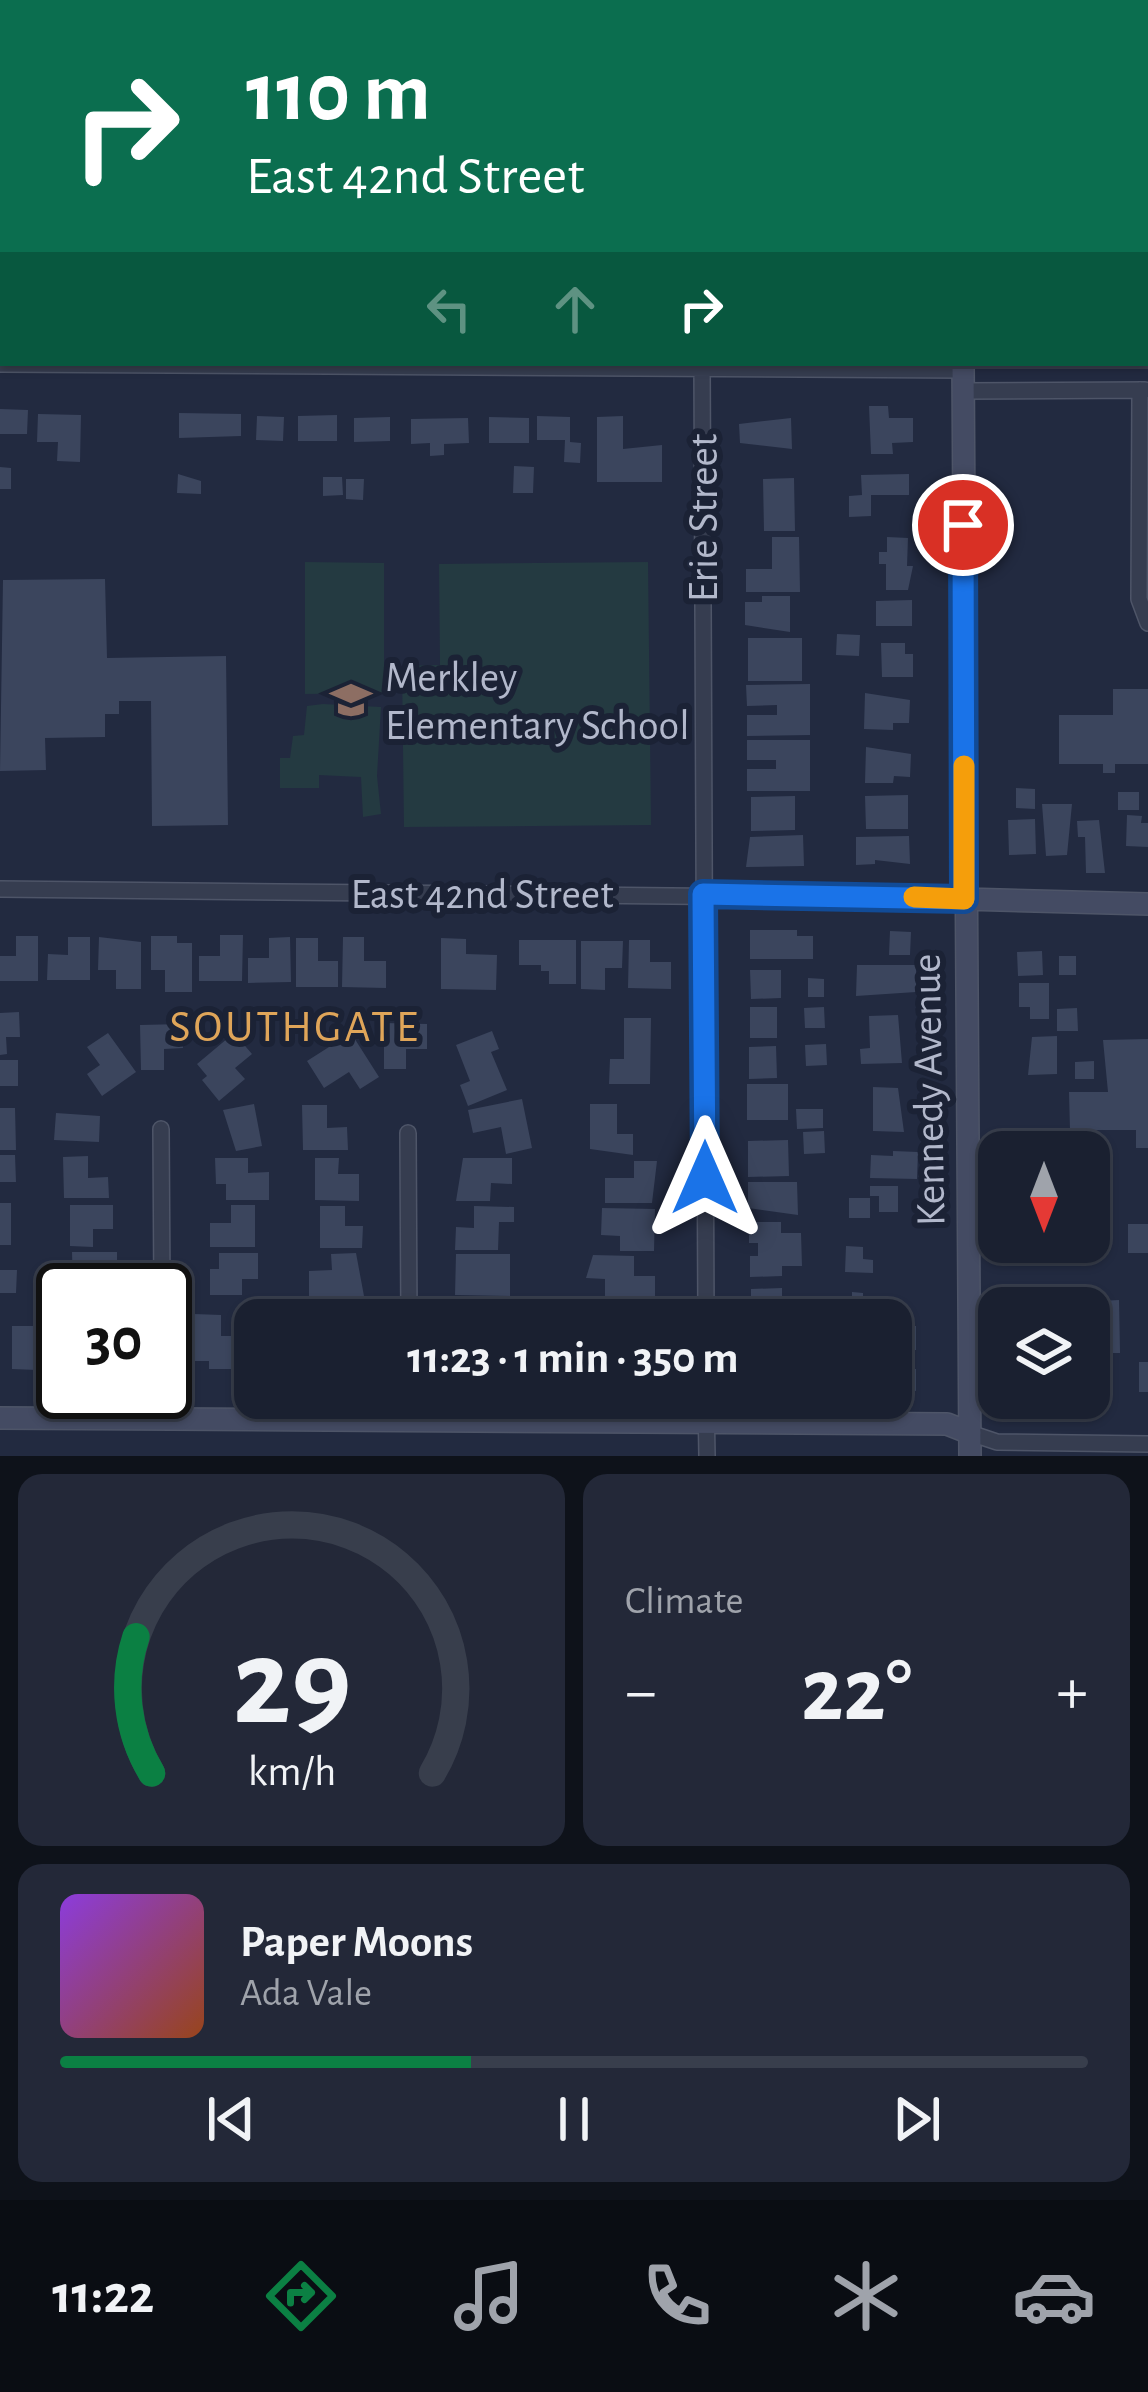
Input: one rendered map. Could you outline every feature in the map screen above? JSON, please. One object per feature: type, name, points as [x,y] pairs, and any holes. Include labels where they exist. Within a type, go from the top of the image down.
[{"type":"street","points":[[702,366],[963,375],[1144,390],[1139,599],[1148,623]]},
{"type":"street","name":"Erie Street","points":[[702,366],[706,1299]]},
{"type":"street","name":"Kennedy Avenue","points":[[963,375],[970,1456]]},
{"type":"street","name":"East 42nd Street","points":[[0,889],[964,899]]},
{"type":"street","points":[[964,899],[1148,904]]},
{"type":"street","points":[[161,1129],[162,1263]]},
{"type":"street","points":[[408,1133],[410,1299]]},
{"type":"street","points":[[0,1418],[947,1424],[998,1442],[1148,1444]]},
{"type":"street","points":[[706,1419],[707,1456]]},
{"type":"shaded area","points":[[305,562],[384,563],[384,693],[305,694]]},
{"type":"shaded area","points":[[648,562],[651,825],[404,827],[402,666],[440,665],[439,564]]},
{"type":"shaded area","points":[[307,706],[381,707],[377,776],[381,814],[363,817],[361,777],[319,775],[319,788],[280,788],[280,758],[290,758],[293,736],[304,735]]},
{"type":"building","points":[[869,406],[888,406],[889,418],[913,418],[913,442],[892,443],[893,454],[871,454]]},
{"type":"building","points":[[0,409],[28,410],[27,434],[0,434]]},
{"type":"building","points":[[179,413],[241,414],[241,436],[179,438]]},
{"type":"building","points":[[38,414],[81,415],[80,462],[57,461],[58,442],[37,442]]},
{"type":"building","points":[[337,415],[337,441],[298,441],[298,416]]},
{"type":"building","points":[[257,416],[284,417],[283,441],[256,440]]},
{"type":"building","points":[[537,416],[570,417],[570,442],[581,443],[580,463],[564,462],[565,440],[537,440]]},
{"type":"building","points":[[623,416],[623,449],[662,445],[662,482],[597,482],[597,417]]},
{"type":"building","points":[[390,417],[390,441],[354,442],[354,418]]},
{"type":"building","points":[[489,417],[529,418],[529,443],[489,443]]},
{"type":"building","points":[[468,418],[469,443],[444,444],[444,455],[430,456],[430,443],[411,444],[411,419]]},
{"type":"building","points":[[791,418],[792,449],[740,443],[739,424]]},
{"type":"building","points":[[514,466],[534,467],[533,493],[513,493]]},
{"type":"building","points":[[0,467],[11,468],[11,489],[0,489]]},
{"type":"building","points":[[178,474],[201,481],[201,494],[177,493]]},
{"type":"building","points":[[909,474],[909,495],[871,495],[871,516],[849,517],[849,496],[862,495],[861,475]]},
{"type":"building","points":[[323,477],[342,477],[343,495],[323,496]]},
{"type":"building","points":[[794,478],[795,531],[764,531],[763,479]]},
{"type":"building","points":[[346,479],[364,479],[363,500],[346,499]]},
{"type":"building","points":[[772,537],[799,537],[800,592],[746,592],[746,569],[772,569]]},
{"type":"building","points":[[887,537],[908,538],[907,566],[913,566],[908,590],[886,590],[886,564],[879,564],[879,552],[887,552]]},
{"type":"building","points":[[105,579],[107,658],[226,656],[228,825],[152,826],[151,701],[119,701],[119,714],[105,714],[105,737],[45,738],[46,770],[0,771],[3,580]]},
{"type":"building","points":[[762,596],[790,596],[790,632],[745,625],[745,602],[762,602]]},
{"type":"building","points":[[912,600],[912,626],[876,626],[876,601]]},
{"type":"building","points":[[837,634],[860,635],[859,656],[836,655]]},
{"type":"building","points":[[748,638],[802,638],[802,681],[748,681]]},
{"type":"building","points":[[881,643],[905,643],[905,654],[913,654],[913,677],[882,677]]},
{"type":"building","points":[[810,684],[810,735],[747,736],[747,715],[777,715],[777,705],[747,706],[746,685]]},
{"type":"building","points":[[1113,689],[1148,689],[1148,764],[1115,764],[1115,773],[1103,773],[1103,764],[1059,764],[1059,715],[1113,715]]},
{"type":"building","points":[[865,693],[910,700],[909,723],[893,723],[893,730],[864,729]]},
{"type":"building","points":[[747,740],[810,740],[810,791],[747,791],[747,769],[776,769],[776,760],[747,760]]},
{"type":"building","points":[[866,747],[911,754],[910,777],[894,776],[893,783],[865,783]]},
{"type":"building","points":[[1016,788],[1035,789],[1035,809],[1016,808]]},
{"type":"building","points":[[1118,792],[1139,792],[1139,810],[1118,810]]},
{"type":"building","points":[[908,795],[908,829],[866,829],[865,796]]},
{"type":"building","points":[[795,796],[795,830],[751,831],[751,797]]},
{"type":"building","points":[[1042,804],[1072,804],[1067,855],[1046,856]]},
{"type":"building","points":[[1127,815],[1142,816],[1141,823],[1148,823],[1148,847],[1126,846]]},
{"type":"building","points":[[1035,819],[1036,854],[1009,855],[1008,820]]},
{"type":"building","points":[[1099,820],[1105,873],[1086,873],[1085,837],[1078,837],[1077,821]]},
{"type":"building","points":[[803,835],[804,866],[746,867],[750,837]]},
{"type":"building","points":[[909,836],[910,864],[875,860],[875,864],[856,865],[856,837]]},
{"type":"building","points":[[750,930],[797,930],[797,936],[813,936],[813,959],[750,959]]},
{"type":"building","points":[[890,931],[911,932],[910,955],[889,955]]},
{"type":"building","points":[[220,935],[243,935],[242,981],[199,981],[199,956],[220,956]]},
{"type":"building","points":[[16,936],[38,936],[38,981],[0,981],[0,956],[16,956]]},
{"type":"building","points":[[151,936],[177,936],[177,943],[192,943],[192,992],[165,992],[165,970],[151,970]]},
{"type":"building","points":[[68,937],[90,937],[90,980],[47,980],[48,954],[68,955]]},
{"type":"building","points":[[99,937],[141,942],[141,989],[116,989],[116,970],[98,970]]},
{"type":"building","points":[[290,937],[291,982],[248,983],[248,958],[269,958],[269,938]]},
{"type":"building","points":[[343,937],[364,937],[364,961],[386,961],[386,988],[342,987]]},
{"type":"building","points":[[296,938],[318,938],[318,961],[338,961],[338,987],[296,987]]},
{"type":"building","points":[[441,938],[466,939],[466,954],[497,955],[496,990],[441,989]]},
{"type":"building","points":[[519,940],[576,940],[576,984],[549,984],[549,971],[541,971],[541,965],[519,965]]},
{"type":"building","points":[[629,940],[650,940],[650,962],[671,962],[671,989],[628,988]]},
{"type":"building","points":[[581,941],[623,941],[622,968],[605,968],[605,990],[581,989]]},
{"type":"building","points":[[1042,951],[1043,975],[1018,976],[1017,952]]},
{"type":"building","points":[[1059,956],[1076,956],[1076,975],[1059,975]]},
{"type":"building","points":[[857,965],[916,965],[916,992],[856,996]]},
{"type":"building","points":[[750,970],[781,970],[781,998],[751,999]]},
{"type":"building","points":[[808,978],[824,979],[824,997],[808,997]]},
{"type":"building","points":[[1019,983],[1049,983],[1049,1019],[1030,1019],[1030,1007],[1019,1007]]},
{"type":"building","points":[[750,1007],[777,1007],[777,1038],[750,1038]]},
{"type":"building","points":[[824,1007],[825,1028],[805,1028],[804,1008]]},
{"type":"building","points":[[1077,1008],[1078,1031],[1057,1031],[1057,1009]]},
{"type":"building","points":[[19,1012],[20,1037],[6,1037],[7,1054],[0,1055],[0,1013]]},
{"type":"building","points":[[898,1015],[902,1063],[861,1064],[860,1049],[870,1048],[869,1016]]},
{"type":"building","points":[[624,1018],[651,1018],[650,1084],[609,1084],[610,1059],[624,1059]]},
{"type":"building","points":[[384,1023],[427,1024],[427,1049],[406,1049],[406,1069],[384,1069]]},
{"type":"building","points":[[182,1024],[183,1048],[164,1049],[164,1070],[141,1070],[140,1025]]},
{"type":"building","points":[[492,1031],[499,1049],[491,1052],[507,1090],[468,1106],[460,1085],[470,1081],[456,1045]]},
{"type":"building","points":[[108,1033],[136,1072],[102,1096],[87,1074],[100,1065],[87,1047]]},
{"type":"building","points":[[234,1033],[252,1054],[235,1068],[245,1079],[219,1101],[202,1080],[207,1076],[197,1064]]},
{"type":"building","points":[[351,1033],[379,1077],[360,1089],[349,1072],[324,1088],[307,1061]]},
{"type":"building","points":[[1057,1036],[1057,1074],[1028,1075],[1032,1037]]},
{"type":"building","points":[[1148,1039],[1148,1148],[1136,1148],[1136,1130],[1070,1130],[1069,1092],[1108,1092],[1103,1040]]},
{"type":"building","points":[[826,1044],[827,1065],[806,1066],[805,1045]]},
{"type":"building","points":[[776,1046],[777,1078],[749,1079],[749,1047]]},
{"type":"building","points":[[0,1060],[18,1060],[18,1086],[0,1086]]},
{"type":"building","points":[[1094,1061],[1094,1079],[1075,1079],[1075,1062]]},
{"type":"building","points":[[747,1084],[788,1084],[788,1120],[747,1120]]},
{"type":"building","points":[[873,1087],[898,1088],[904,1132],[873,1131]]},
{"type":"building","points":[[522,1099],[532,1148],[506,1154],[501,1127],[473,1133],[468,1110]]},
{"type":"building","points":[[254,1104],[262,1146],[236,1151],[223,1110]]},
{"type":"building","points":[[590,1104],[617,1104],[617,1134],[633,1134],[633,1155],[590,1149]]},
{"type":"building","points":[[302,1105],[327,1105],[327,1128],[347,1127],[348,1150],[303,1150]]},
{"type":"building","points":[[0,1108],[15,1108],[16,1150],[0,1150]]},
{"type":"building","points":[[796,1109],[823,1109],[823,1128],[797,1129]]},
{"type":"building","points":[[56,1113],[100,1116],[99,1142],[54,1140]]},
{"type":"building","points":[[824,1131],[825,1153],[804,1154],[803,1132]]},
{"type":"building","points":[[788,1140],[789,1176],[748,1177],[748,1141]]},
{"type":"building","points":[[893,1151],[918,1152],[917,1179],[870,1178],[871,1155],[893,1156]]},
{"type":"building","points":[[0,1155],[15,1155],[16,1182],[0,1182]]},
{"type":"building","points":[[88,1156],[88,1178],[108,1177],[109,1198],[64,1198],[63,1157]]},
{"type":"building","points":[[215,1158],[248,1158],[248,1173],[269,1172],[269,1200],[226,1200],[226,1184],[216,1184]]},
{"type":"building","points":[[315,1158],[339,1158],[338,1174],[359,1174],[359,1201],[315,1200]]},
{"type":"building","points":[[463,1158],[512,1158],[512,1184],[491,1183],[490,1201],[456,1201]]},
{"type":"building","points":[[634,1161],[657,1161],[652,1203],[605,1203],[605,1178],[634,1178]]},
{"type":"building","points":[[748,1182],[797,1182],[798,1215],[748,1208]]},
{"type":"building","points":[[870,1186],[898,1186],[898,1212],[879,1212],[879,1196],[870,1196]]},
{"type":"building","points":[[849,1198],[870,1198],[870,1218],[849,1218]]},
{"type":"building","points":[[0,1203],[11,1203],[11,1245],[0,1245]]},
{"type":"building","points":[[70,1205],[113,1205],[113,1229],[93,1229],[93,1247],[70,1246]]},
{"type":"building","points":[[231,1205],[255,1205],[255,1247],[210,1247],[210,1223],[231,1223]]},
{"type":"building","points":[[320,1206],[345,1206],[345,1226],[363,1226],[362,1248],[320,1248]]},
{"type":"building","points":[[474,1206],[514,1207],[514,1222],[499,1222],[498,1250],[455,1250],[456,1227],[474,1228]]},
{"type":"building","points":[[602,1208],[655,1209],[654,1251],[620,1251],[620,1236],[601,1235]]},
{"type":"building","points":[[749,1222],[781,1222],[781,1233],[801,1233],[802,1266],[782,1266],[782,1276],[750,1277],[750,1256],[758,1256],[758,1243],[749,1243]]},
{"type":"building","points":[[1128,1224],[1148,1224],[1148,1253],[1128,1253]]},
{"type":"building","points":[[846,1246],[863,1247],[863,1259],[873,1260],[873,1273],[845,1272]]},
{"type":"building","points":[[72,1252],[117,1252],[117,1263],[72,1263]]},
{"type":"building","points":[[219,1253],[258,1253],[258,1279],[242,1279],[242,1295],[210,1295],[210,1269],[219,1269]]},
{"type":"building","points":[[356,1253],[364,1296],[309,1296],[309,1271],[332,1270],[331,1254]]},
{"type":"building","points":[[456,1254],[510,1254],[510,1296],[455,1295]]},
{"type":"building","points":[[593,1255],[634,1256],[634,1276],[655,1276],[655,1299],[605,1298],[605,1279],[586,1278]]},
{"type":"building","points":[[0,1270],[17,1270],[16,1293],[0,1293]]},
{"type":"building","points":[[782,1288],[782,1299],[751,1299],[751,1289]]},
{"type":"building","points":[[1110,1300],[1119,1300],[1120,1353],[1110,1353]]},
{"type":"building","points":[[194,1314],[221,1315],[221,1336],[234,1336],[234,1369],[209,1369],[209,1361],[194,1361]]},
{"type":"building","points":[[12,1326],[36,1326],[36,1370],[12,1369]]},
{"type":"building","points":[[912,1326],[916,1326],[916,1350],[912,1350]]},
{"type":"building","points":[[1139,1362],[1148,1362],[1148,1392],[1139,1392]]},
{"type":"slow traffic","points":[[914,897],[964,899],[964,766]]},
{"type":"place","name":"Merkley Elementary School","points":[[351,700]]},
{"type":"district","name":"SOUTHGATE","points":[[295,1025]]},
{"type":"route","points":[[705,1178],[703,894],[721,898],[964,899],[963,525]]}]
